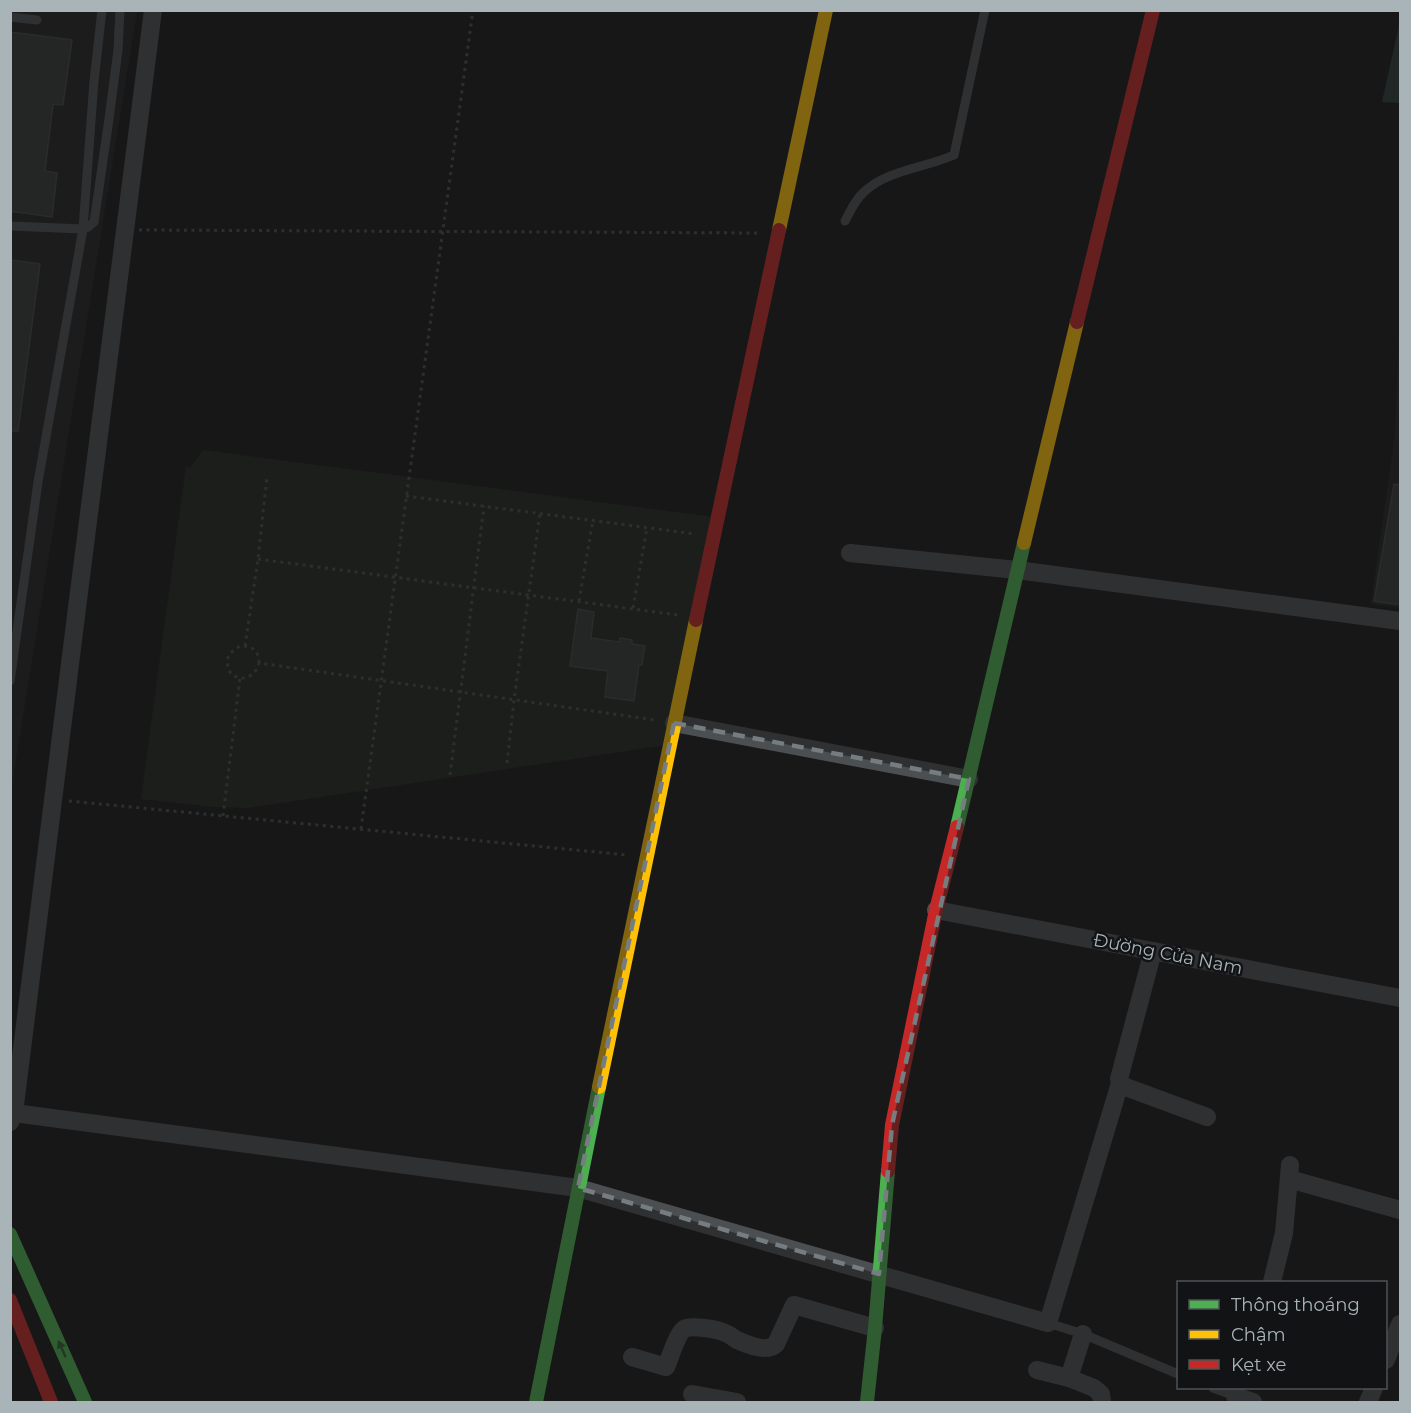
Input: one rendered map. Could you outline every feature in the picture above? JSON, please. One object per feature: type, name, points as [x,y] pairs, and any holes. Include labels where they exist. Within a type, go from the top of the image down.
[{"type":"main road","points":[[536,1402],[646,857],[826,10]]},
{"type":"main road","points":[[867,1402],[892,1125],[936,910],[1153,10]]},
{"type":"main road","points":[[10,1234],[85,1402]]},
{"type":"main road","points":[[10,1300],[51,1402]]},
{"type":"street","points":[[153,10],[12,1118],[578,1188],[1048,1323],[1120,1083],[1119,1079],[1153,951]]},
{"type":"street","points":[[850,553],[1017,570],[1401,621]]},
{"type":"street","points":[[674,723],[969,779]]},
{"type":"street","name":"Đường Cửa Nam","points":[[936,910],[1401,998]]},
{"type":"street","points":[[1120,1083],[1122,1086],[1207,1117]]},
{"type":"street","points":[[1272,1281],[1284,1233],[1289,1172],[1401,1210]]},
{"type":"street","points":[[632,1356],[666,1367],[680,1333],[685,1328],[691,1327],[723,1332],[738,1340],[767,1349],[776,1344],[794,1305],[875,1328]]},
{"type":"street","points":[[1387,1358],[1401,1324]]},
{"type":"street","points":[[1069,1378],[1083,1334]]},
{"type":"street","points":[[1037,1370],[1069,1378],[1094,1388],[1101,1394],[1101,1402]]},
{"type":"street","points":[[1236,1392],[1253,1402]]},
{"type":"street","points":[[692,1394],[737,1402]]},
{"type":"lane","points":[[10,681],[38,482],[83,229],[94,81],[102,10]]},
{"type":"lane","points":[[10,226],[83,229],[92,224],[95,218],[118,51],[120,10]]},
{"type":"lane","points":[[845,221],[861,194],[879,180],[934,163],[954,154],[985,10]]},
{"type":"lane","points":[[10,17],[37,20]]},
{"type":"lane","points":[[1048,1323],[1083,1334],[1177,1373]]},
{"type":"lane","points":[[1219,1389],[1236,1392]]},
{"type":"path","points":[[361,829],[472,10]]},
{"type":"path","points":[[124,230],[779,233]]},
{"type":"path","points":[[245,646],[267,477]]},
{"type":"path","points":[[406,496],[714,536]]},
{"type":"path","points":[[450,775],[484,506]]},
{"type":"path","points":[[507,763],[540,513]]},
{"type":"path","points":[[579,601],[593,520]]},
{"type":"path","points":[[633,608],[647,527]]},
{"type":"path","points":[[258,559],[683,615]]},
{"type":"path","points":[[245,646],[257,652],[259,663],[255,674],[240,678],[230,672],[227,661],[229,654],[236,648],[245,646]]},
{"type":"path","points":[[259,663],[674,723]]},
{"type":"path","points":[[223,816],[240,678]]},
{"type":"path","points":[[54,800],[646,857]]},
{"type":"highlighted area","points":[[674,723],[969,779],[892,1125],[879,1274],[578,1188]]},
{"type":"shaded area","points":[[11,11],[137,11],[11,790]]},
{"type":"shaded area","points":[[1400,21],[1400,103],[1382,102]]},
{"type":"shaded area","points":[[1400,310],[1400,608],[1371,604],[1395,434]]},
{"type":"shaded area","points":[[203,450],[713,517],[666,745],[247,808],[141,799],[186,466],[190,468]]},
{"type":"building","points":[[10,32],[72,40],[63,105],[53,104],[45,171],[57,173],[52,217],[10,211]]},
{"type":"building","points":[[10,260],[40,264],[18,431],[10,431]]},
{"type":"building","points":[[1394,484],[1401,485],[1401,605],[1374,601]]},
{"type":"building","points":[[578,609],[594,612],[591,638],[619,642],[620,638],[632,640],[632,644],[645,646],[642,665],[639,664],[634,701],[605,697],[608,671],[570,666]]},
{"type":"traffic: fast","points":[[957,827],[1024,543]]},
{"type":"traffic: fast","points":[[536,1402],[599,1087]]},
{"type":"traffic: fast","points":[[867,1402],[888,1171]]},
{"type":"traffic: fast","points":[[10,1234],[85,1402]]},
{"type":"traffic: slow","points":[[779,230],[826,10]]},
{"type":"traffic: slow","points":[[1024,543],[1077,322]]},
{"type":"traffic: slow","points":[[599,1087],[696,620]]},
{"type":"traffic: jam","points":[[1077,322],[1153,10]]},
{"type":"traffic: jam","points":[[696,620],[779,230]]},
{"type":"traffic: jam","points":[[888,1171],[892,1125],[936,910],[957,827]]},
{"type":"traffic: jam","points":[[10,1300],[51,1402]]}]
